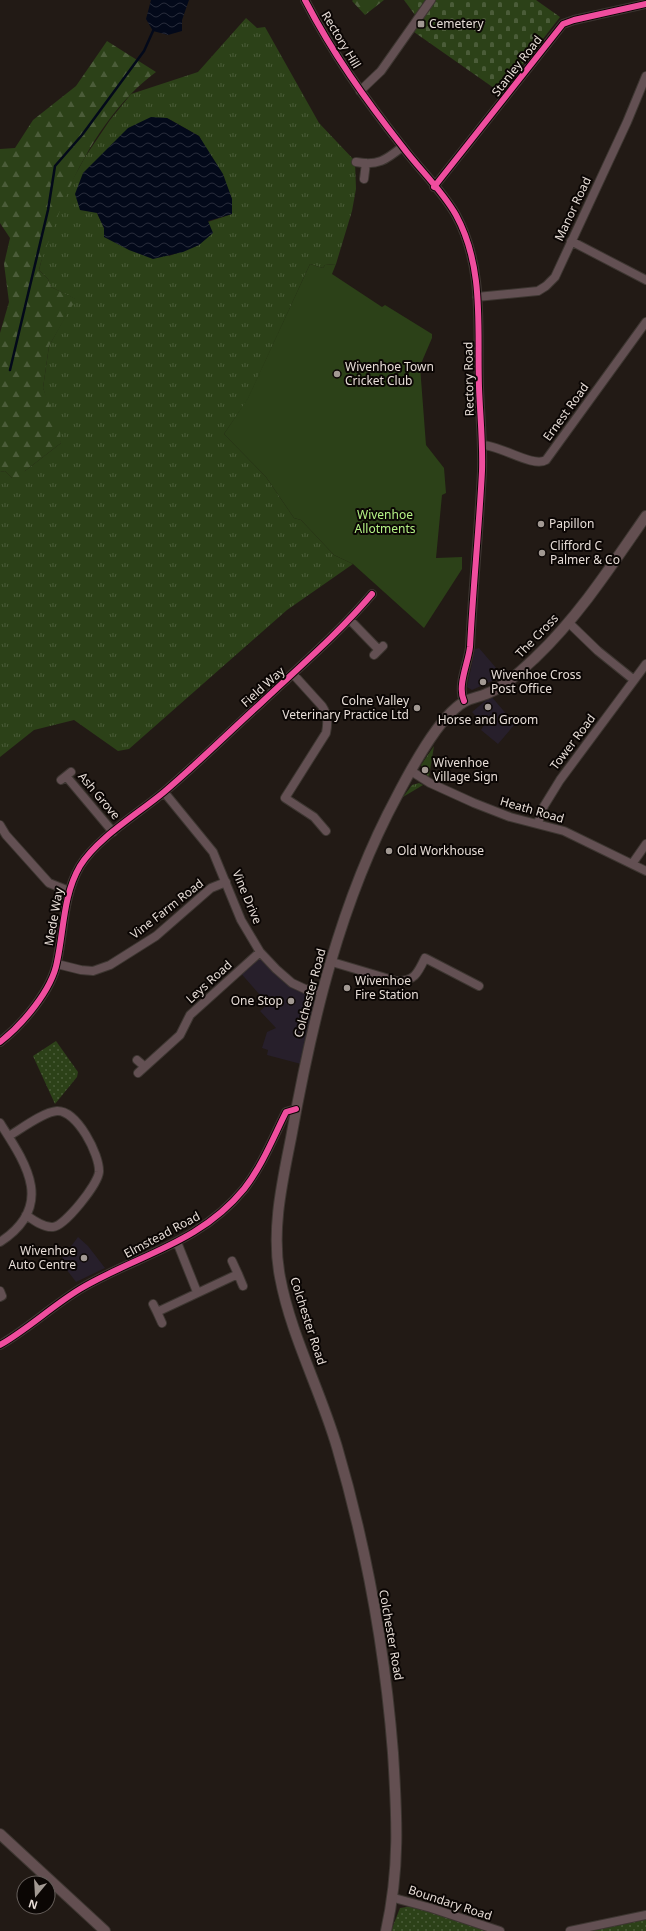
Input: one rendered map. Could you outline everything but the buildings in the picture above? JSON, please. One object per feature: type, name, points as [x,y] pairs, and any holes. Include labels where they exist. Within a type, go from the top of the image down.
[{"type":"main road","name":"The Cross","points":[[464,701],[486,694],[510,679],[544,650],[568,622],[610,567],[646,516]]},
{"type":"main road","name":"Colchester Road","points":[[386,1931],[394,1898],[397,1863],[395,1787],[384,1663],[364,1559],[336,1443],[294,1328],[279,1275],[277,1244],[280,1197],[306,1056],[347,912],[365,864],[396,797],[411,771],[446,718],[464,701]]},
{"type":"main road","points":[[0,1834],[105,1931]]},
{"type":"street","name":"Rectory Hill","points":[[305,0],[331,48],[360,91]]},
{"type":"street","points":[[360,91],[380,72],[431,0]]},
{"type":"street","name":"Stanley Road","points":[[434,187],[563,24],[574,20],[646,4]]},
{"type":"street","name":"Manor Road","points":[[477,297],[530,292],[546,286],[555,277],[627,122],[646,76]]},
{"type":"street","name":"Rectory Road","points":[[360,91],[455,214],[468,242],[475,273],[482,445],[470,647],[461,687],[461,694],[464,701]]},
{"type":"street","points":[[356,162],[366,164],[383,161],[402,147]]},
{"type":"street","points":[[364,179],[366,164]]},
{"type":"street","points":[[572,241],[646,280]]},
{"type":"street","name":"Ernest Road","points":[[482,445],[499,448],[536,462],[546,460],[646,322]]},
{"type":"street","name":"Field Way","points":[[164,792],[350,620],[372,594]]},
{"type":"street","points":[[350,620],[379,650]]},
{"type":"street","points":[[568,622],[598,651],[634,680]]},
{"type":"street","name":"Tower Road","points":[[538,824],[544,806],[560,780],[646,664]]},
{"type":"street","points":[[293,674],[322,706],[328,723],[326,733],[285,798],[314,818],[326,831]]},
{"type":"street","name":"Heath Road","points":[[411,771],[430,783],[474,804],[510,817],[564,831],[646,871]]},
{"type":"street","name":"Ash Grove","points":[[66,776],[113,832]]},
{"type":"street","name":"Mede Way","points":[[0,1042],[18,1026],[42,995],[51,980],[57,964],[69,890],[81,864],[113,832],[164,792]]},
{"type":"street","name":"Vine Drive","points":[[164,792],[213,852],[241,920],[260,952],[292,983],[305,989],[323,992]]},
{"type":"street","points":[[0,826],[6,835],[49,883],[69,890]]},
{"type":"street","points":[[632,864],[646,844]]},
{"type":"street","name":"Vine Farm Road","points":[[57,964],[81,970],[93,971],[110,965],[156,936],[212,888],[226,882]]},
{"type":"street","name":"Leys Road","points":[[138,1073],[180,1035],[190,1015],[260,952]]},
{"type":"street","points":[[332,962],[396,981],[406,982],[418,972],[425,958],[479,986]]},
{"type":"street","points":[[137,1060],[144,1066]]},
{"type":"street","name":"Elmstead Road","points":[[0,1345],[80,1289],[177,1242],[207,1224],[231,1203],[258,1168],[286,1112],[296,1109]]},
{"type":"street","points":[[9,1136],[49,1113],[60,1111],[66,1112],[74,1119],[98,1158],[99,1173],[96,1183],[62,1224],[47,1227],[26,1215]]},
{"type":"street","points":[[0,1123],[26,1164],[32,1182],[30,1204],[26,1215],[19,1226],[0,1242]]},
{"type":"street","points":[[177,1242],[197,1292]]},
{"type":"street","points":[[232,1261],[243,1286]]},
{"type":"street","points":[[157,1312],[238,1274]]},
{"type":"street","points":[[0,1291],[2,1296],[0,1297]]},
{"type":"street","points":[[153,1304],[162,1323]]},
{"type":"street","name":"Boundary Road","points":[[394,1898],[431,1908],[499,1931]]},
{"type":"street","points":[[570,1931],[646,1915]]},
{"type":"shaded area","points":[[479,648],[503,676],[472,690],[467,687],[475,649]]},
{"type":"shaded area","points":[[491,696],[515,724],[498,744],[481,730],[484,725],[472,712]]},
{"type":"shaded area","points":[[257,953],[271,968],[318,994],[301,1064],[267,1055],[268,1050],[262,1048],[267,1032],[276,1028],[260,1011],[268,1004],[238,970]]},
{"type":"shaded area","points":[[78,1237],[88,1246],[105,1268],[76,1282],[60,1261]]},
{"type":"green space","points":[[384,0],[365,15],[352,1]]},
{"type":"green space","points":[[404,0],[425,0],[415,15]]},
{"type":"green space","points":[[436,0],[536,0],[560,17],[501,93],[414,32]]},
{"type":"green space","points":[[246,18],[257,28],[265,27],[319,123],[355,161],[356,189],[352,211],[336,264],[325,265],[323,268],[310,264],[248,399],[224,434],[266,477],[294,518],[301,520],[334,555],[353,564],[287,610],[129,749],[118,751],[74,720],[34,730],[0,757],[0,472],[5,471],[12,478],[25,471],[61,443],[43,388],[49,346],[75,299],[51,287],[48,279],[39,270],[43,254],[66,192],[85,157],[110,120],[131,94],[198,72]],"holes":[[[167,118],[199,136],[228,189],[232,199],[232,214],[208,222],[199,245],[169,256],[104,228],[97,213]]]},
{"type":"green space","points":[[107,41],[156,72],[137,88],[118,109],[106,124],[84,158],[67,193],[43,255],[39,270],[48,279],[51,287],[76,299],[49,346],[43,388],[60,431],[61,443],[25,471],[22,480],[12,478],[5,471],[0,472],[0,333],[9,302],[4,264],[10,238],[0,223],[0,149],[15,148],[33,120],[76,86]]},
{"type":"green space","name":"Wivenhoe Allotments","points":[[310,264],[323,268],[325,265],[336,264],[332,274],[382,307],[385,305],[432,334],[432,338],[420,366],[426,445],[444,468],[446,493],[442,495],[436,558],[462,557],[462,569],[424,628],[353,564],[334,555],[301,520],[294,518],[266,477],[224,434],[248,398]]},
{"type":"green space","points":[[434,746],[429,777],[424,772],[421,765]]},
{"type":"green space","points":[[419,783],[423,785],[403,797],[412,785]]},
{"type":"green space","points":[[56,1041],[78,1072],[77,1077],[55,1104],[33,1056]]},
{"type":"green space","points":[[413,1906],[500,1931],[391,1931],[400,1908]]},
{"type":"green space","points":[[646,1915],[646,1931],[570,1931]]},
{"type":"water","points":[[151,0],[189,0],[182,20],[182,31],[168,35],[153,31],[146,19]]},
{"type":"water","points":[[151,117],[167,118],[199,136],[223,174],[232,199],[232,214],[208,221],[213,233],[199,245],[183,252],[153,259],[129,250],[104,237],[104,228],[97,213],[80,210],[75,194],[83,173],[128,128]]},
{"type":"waterway","points":[[10,370],[48,210],[55,166],[82,135],[144,51],[153,31]]},
{"type":"cycle path","points":[[305,0],[338,58],[362,93],[409,155],[437,188],[456,215],[472,256],[478,299],[482,460],[470,647],[462,682],[462,695],[464,701]]},
{"type":"cycle path","points":[[434,187],[563,24],[574,20],[646,4]]},
{"type":"cycle path","points":[[0,1042],[26,1017],[43,995],[49,984],[57,962],[70,889],[74,877],[87,856],[107,836],[164,792],[200,759],[332,637],[372,594]]},
{"type":"cycle path","points":[[0,1345],[80,1289],[187,1236],[226,1208],[244,1189],[262,1161],[286,1112],[296,1109]]},
{"type":"place","name":"Cemetery","points":[[421,24]]},
{"type":"place","name":"Wivenhoe Town Cricket Club","points":[[337,374]]},
{"type":"place","name":"Papillon","points":[[541,524]]},
{"type":"place","name":"Clifford C Palmer & Co","points":[[542,553]]},
{"type":"place","name":"Wivenhoe Cross Post Office","points":[[483,682]]},
{"type":"place","name":"Horse and Groom","points":[[488,707]]},
{"type":"place","name":"Colne Valley Veterinary Practice Ltd","points":[[417,708]]},
{"type":"place","name":"Wivenhoe Village Sign","points":[[425,770]]},
{"type":"place","name":"Old Workhouse","points":[[389,851]]},
{"type":"place","name":"Wivenhoe Fire Station","points":[[347,988]]},
{"type":"place","name":"One Stop","points":[[291,1001]]},
{"type":"place","name":"Wivenhoe Auto Centre","points":[[84,1258]]}]
